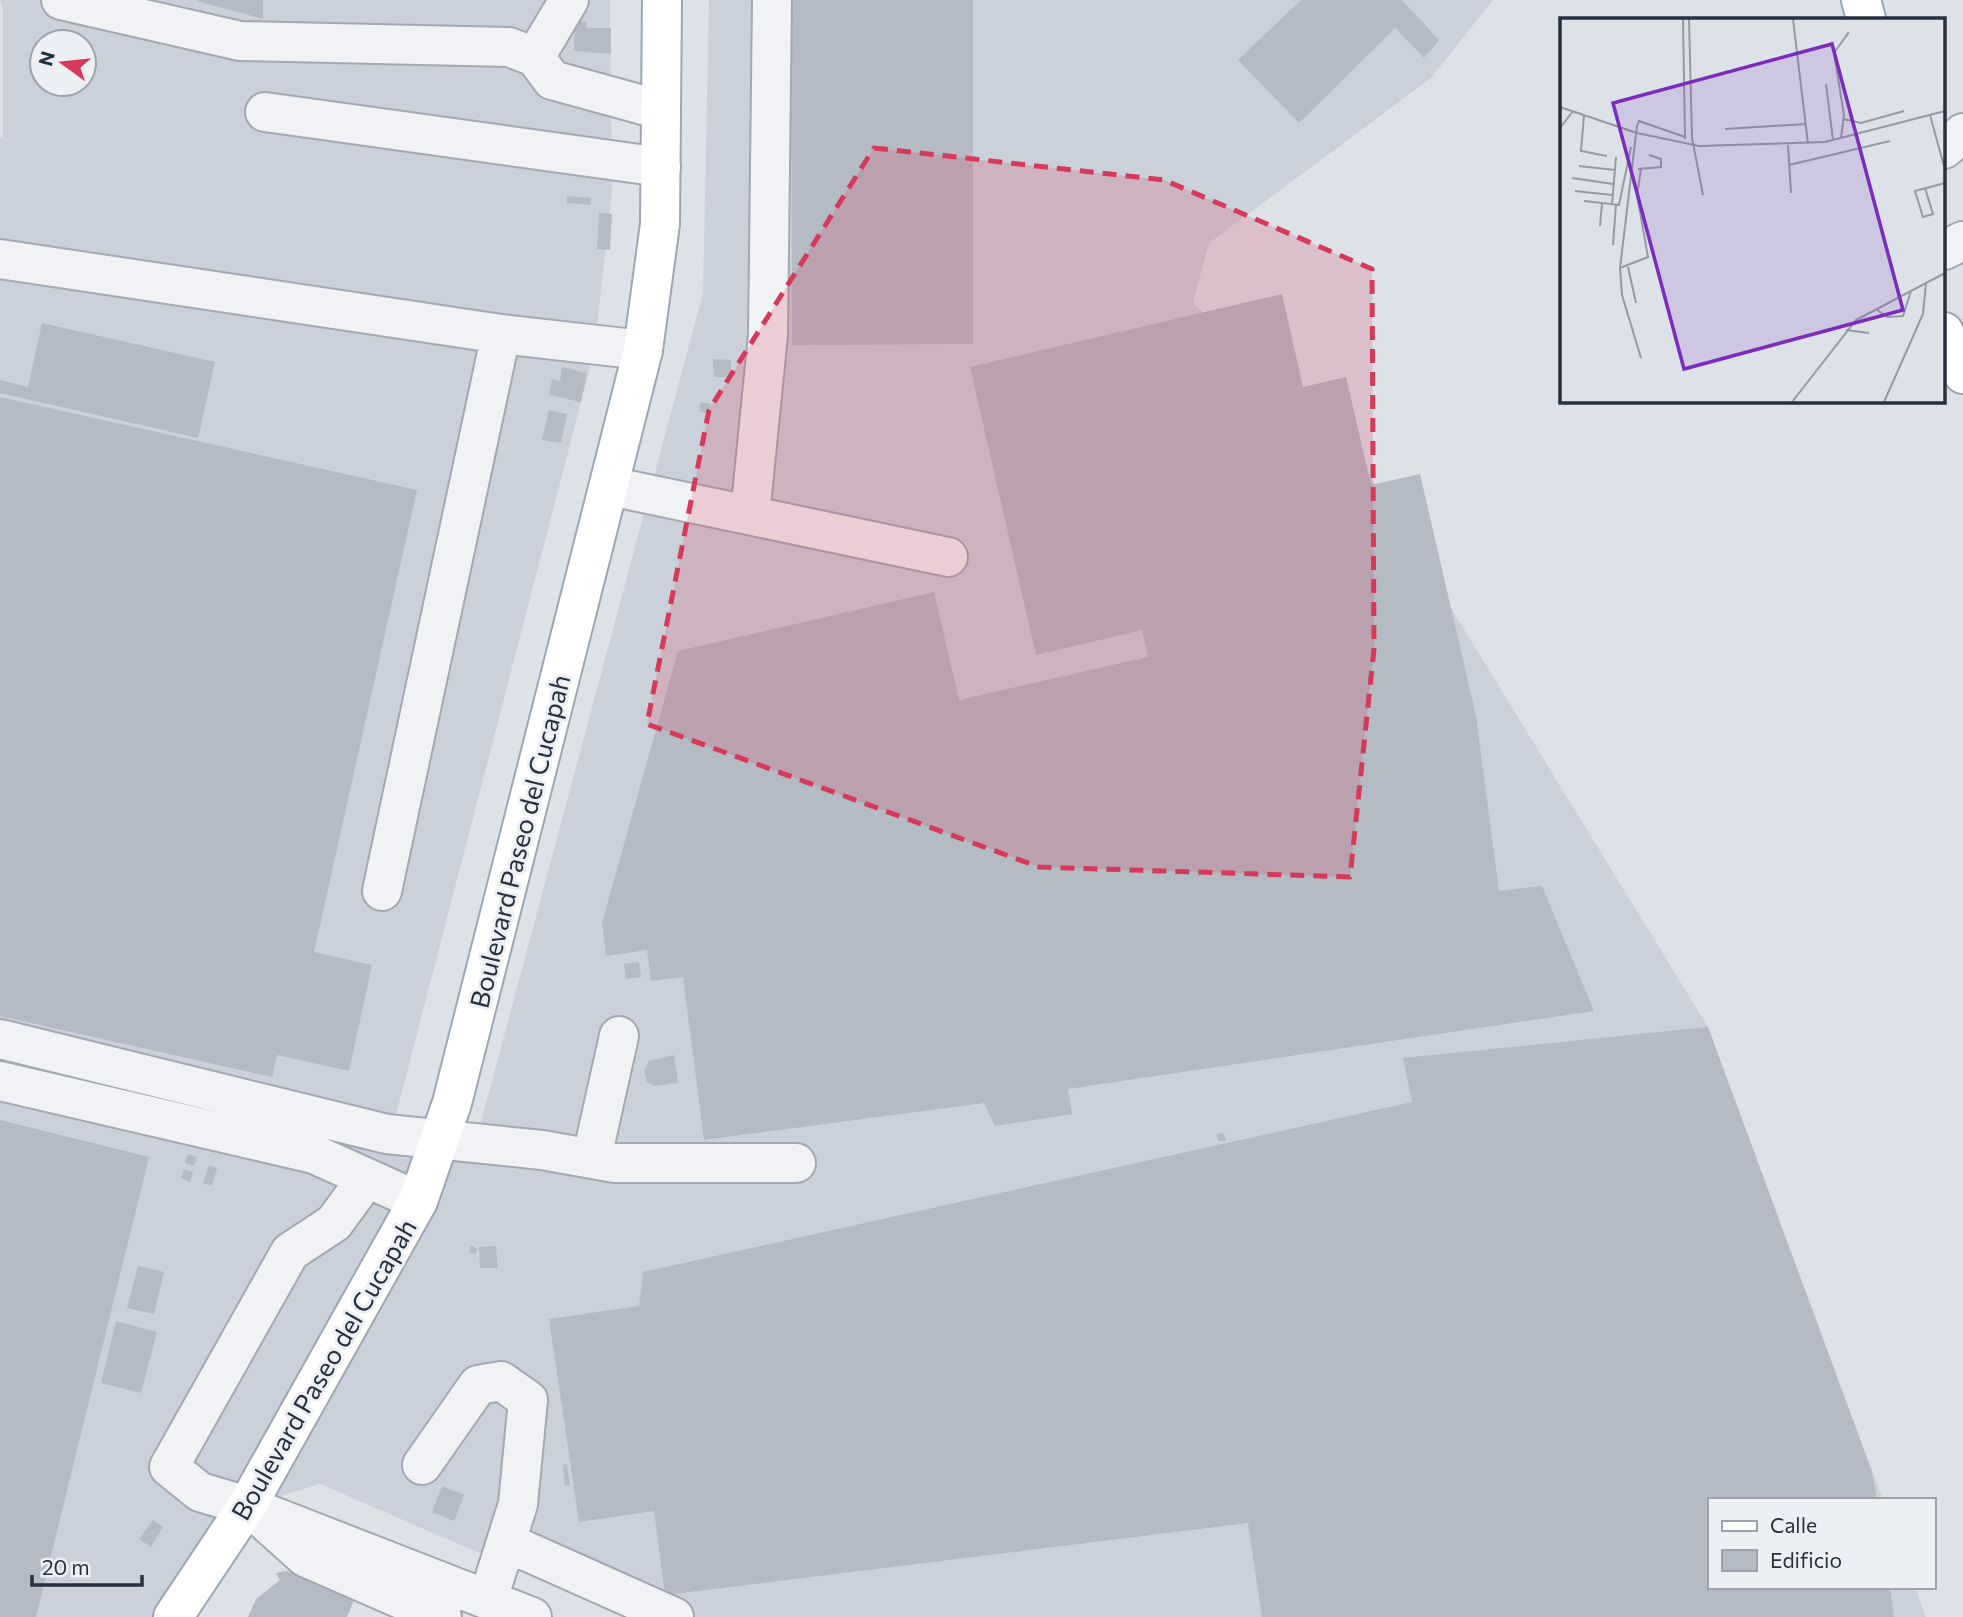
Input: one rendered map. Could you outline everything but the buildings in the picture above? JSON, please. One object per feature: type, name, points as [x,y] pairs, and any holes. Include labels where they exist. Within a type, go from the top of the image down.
[{"type":"main road","name":"Boulevard Paseo del Cucapah","points":[[173,1617],[247,1506],[418,1201],[452,1103],[643,350],[660,224],[662,0]]},
{"type":"main road","points":[[1861,0],[1866,18]]},
{"type":"main road","points":[[1946,336],[1963,374]]},
{"type":"lane","points":[[61,0],[240,41],[509,47],[535,57],[552,80],[661,110]]},
{"type":"lane","points":[[535,57],[569,0]]},
{"type":"lane","points":[[750,515],[768,335],[772,0]]},
{"type":"lane","points":[[265,112],[661,167]]},
{"type":"lane","points":[[1946,147],[1963,133]]},
{"type":"lane","points":[[1946,249],[1963,241]]},
{"type":"lane","points":[[0,259],[501,334],[643,350]]},
{"type":"lane","points":[[382,891],[501,334]]},
{"type":"lane","points":[[610,486],[948,557]]},
{"type":"lane","points":[[592,1157],[620,1037]]},
{"type":"lane","points":[[0,1039],[387,1134],[592,1157],[615,1163],[796,1163]]},
{"type":"lane","points":[[0,1081],[314,1154],[418,1201]]},
{"type":"lane","points":[[367,1178],[334,1223],[290,1252],[169,1467],[200,1492],[247,1506],[532,1617]]},
{"type":"lane","points":[[422,1465],[478,1385],[501,1381],[528,1400],[518,1504],[488,1599]]},
{"type":"lane","points":[[247,1506],[305,1557],[442,1617]]},
{"type":"lane","points":[[506,1542],[674,1617]]},
{"type":"highlighted area","points":[[874,148],[1164,180],[1372,269],[1374,649],[1350,877],[1039,867],[647,724],[709,410]]},
{"type":"shaded area","points":[[0,0],[610,0],[612,193],[594,352],[392,1130],[470,1163],[703,293],[709,0],[1493,0],[1431,78],[1209,243],[1193,303],[1287,387],[1343,432],[1708,1027],[1882,1498],[1708,1498],[1708,1589],[1916,1589],[1926,1617],[627,1617],[320,1484],[247,1506],[173,1617],[0,1617],[0,137],[3,137],[3,10]]}]
